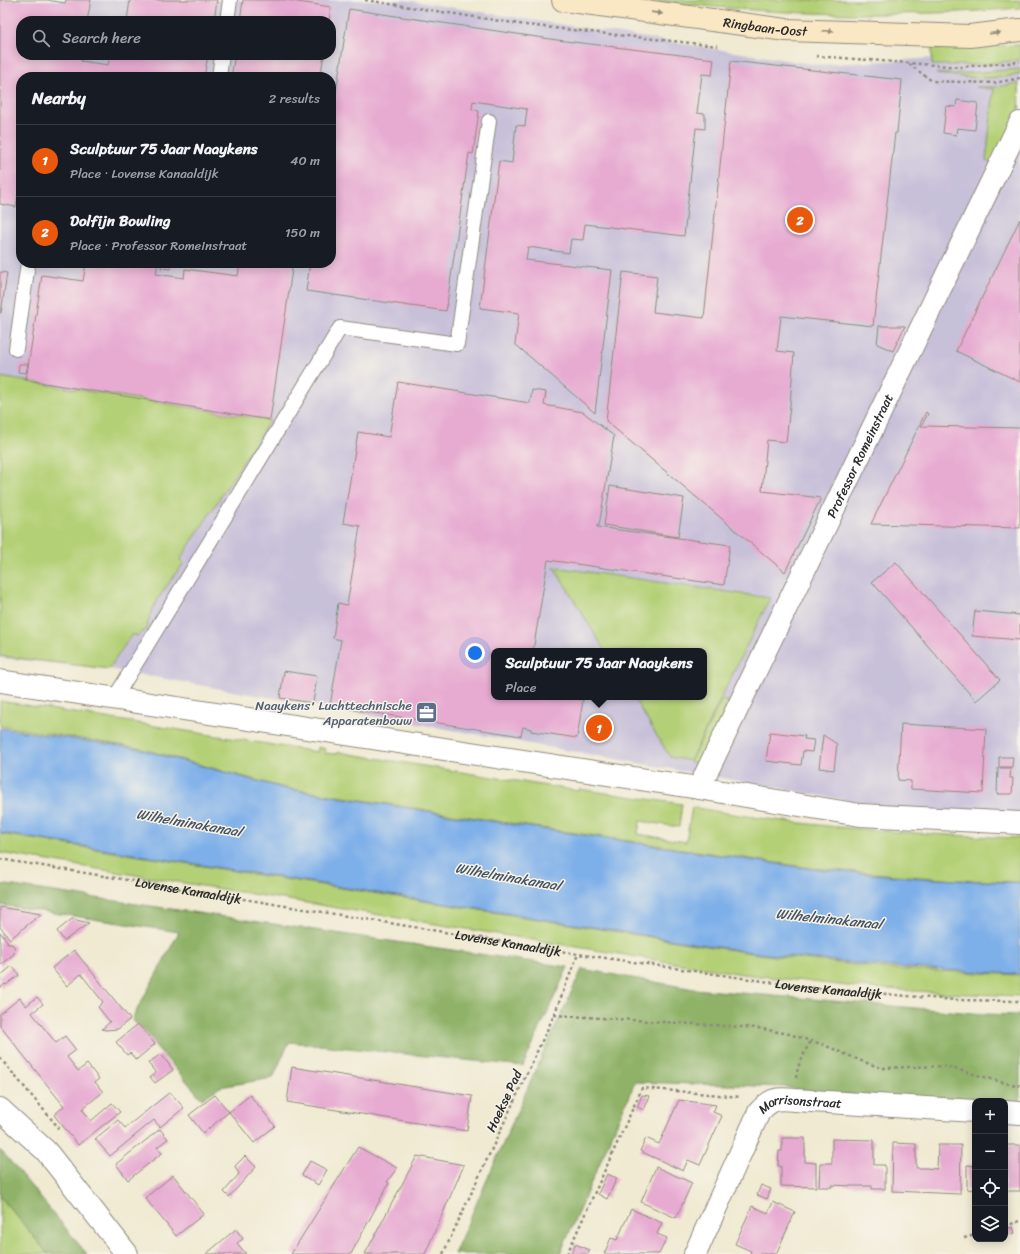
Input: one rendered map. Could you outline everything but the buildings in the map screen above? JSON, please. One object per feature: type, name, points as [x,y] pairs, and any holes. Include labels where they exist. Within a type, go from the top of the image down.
[{"type":"main road","name":"Ringbaan-Oost","points":[[563,0],[786,30],[970,36],[1020,30]]},
{"type":"street","name":"Professor Romeinstraat","points":[[699,788],[1020,123]]},
{"type":"street","points":[[0,681],[699,788],[860,815],[1020,823]]},
{"type":"street","name":"Morrisonstraat","points":[[695,1254],[760,1112],[768,1102],[780,1098],[972,1111]]},
{"type":"street","points":[[0,1109],[46,1151],[127,1254]]},
{"type":"street","points":[[1008,1112],[1020,1113]]},
{"type":"lane","points":[[228,16],[230,0]]},
{"type":"lane","points":[[220,72],[221,60]]},
{"type":"lane","points":[[114,699],[340,328],[457,344],[489,121]]},
{"type":"lane","points":[[16,349],[27,268]]},
{"type":"path","points":[[961,67],[1020,62]]},
{"type":"path","points":[[907,63],[932,81],[995,83],[1020,78]]},
{"type":"path","name":"Lovense Kanaaldijk","points":[[0,858],[578,954],[804,987],[955,1000],[1020,1001]]},
{"type":"path","name":"Hoekse Pad","points":[[443,1254],[554,1015],[578,954]]},
{"type":"path","points":[[554,1015],[757,1028],[789,1034],[824,1045],[882,1068],[945,1066],[1016,1086],[1020,1085]]},
{"type":"path","points":[[795,1100],[798,1067],[810,1041]]},
{"type":"path","points":[[0,1058],[58,1127],[46,1151]]},
{"type":"path","points":[[567,1254],[642,1088],[747,1098],[760,1112]]},
{"type":"path","points":[[1008,1225],[1020,1221]]},
{"type":"path","points":[[964,1238],[972,1236]]},
{"type":"shaded area","points":[[0,0],[405,0],[818,65],[1020,53],[1020,831],[109,669],[0,658]]},
{"type":"green space","points":[[640,0],[1020,0],[1020,8],[925,13],[830,14],[766,11]]},
{"type":"green space","points":[[1020,45],[1020,60],[978,65],[932,65],[932,48]]},
{"type":"green space","points":[[1020,69],[1020,74],[988,78],[936,74],[972,73]]},
{"type":"green space","points":[[1018,83],[1020,100],[1018,116],[994,165],[986,161],[994,89],[976,87],[997,87]]},
{"type":"green space","points":[[0,377],[270,420],[180,560],[184,563],[156,603],[151,612],[148,627],[144,632],[141,632],[137,636],[132,634],[109,669],[0,656]]},
{"type":"green space","points":[[554,567],[770,598],[690,761],[670,757],[635,700],[707,700],[707,648],[603,648]]},
{"type":"green space","points":[[722,699],[738,707],[710,766],[690,762]]},
{"type":"green space","points":[[0,701],[317,752],[318,747],[325,749],[325,753],[337,754],[338,752],[578,791],[579,789],[682,804],[679,827],[640,821],[638,834],[686,842],[692,807],[814,825],[896,832],[1020,838],[1020,882],[957,880],[811,868],[528,826],[281,787],[139,748],[0,726]]},
{"type":"green space","points":[[0,834],[757,954],[893,969],[1020,975],[1020,996],[857,987],[742,974],[0,853]]},
{"type":"green space","points":[[0,884],[568,967],[523,1066],[289,1042],[273,1078],[220,1087],[202,1099],[132,1019],[179,932],[0,905]]},
{"type":"green space","points":[[582,969],[694,989],[985,1014],[1020,1015],[1020,1104],[1008,1103],[1008,1098],[972,1098],[972,1101],[803,1092],[786,1087],[635,1082],[560,1254],[454,1254]]},
{"type":"green space","points":[[0,1150],[87,1254],[48,1254],[0,1196]]},
{"type":"green space","points":[[0,1196],[48,1254],[0,1254]]},
{"type":"water","name":"Wilhelminakanaal","points":[[0,728],[139,749],[286,789],[528,827],[811,869],[933,879],[1020,883],[1020,974],[893,967],[757,953],[0,833]]},
{"type":"place","name":"Dolfijn Bowling","points":[[800,220]]},
{"type":"place","name":"Naaykens' Luchttechnische Apparatenbouw","points":[[427,712]]},
{"type":"place","name":"Sculptuur 75 Jaar Naaykens","points":[[599,728]]}]
